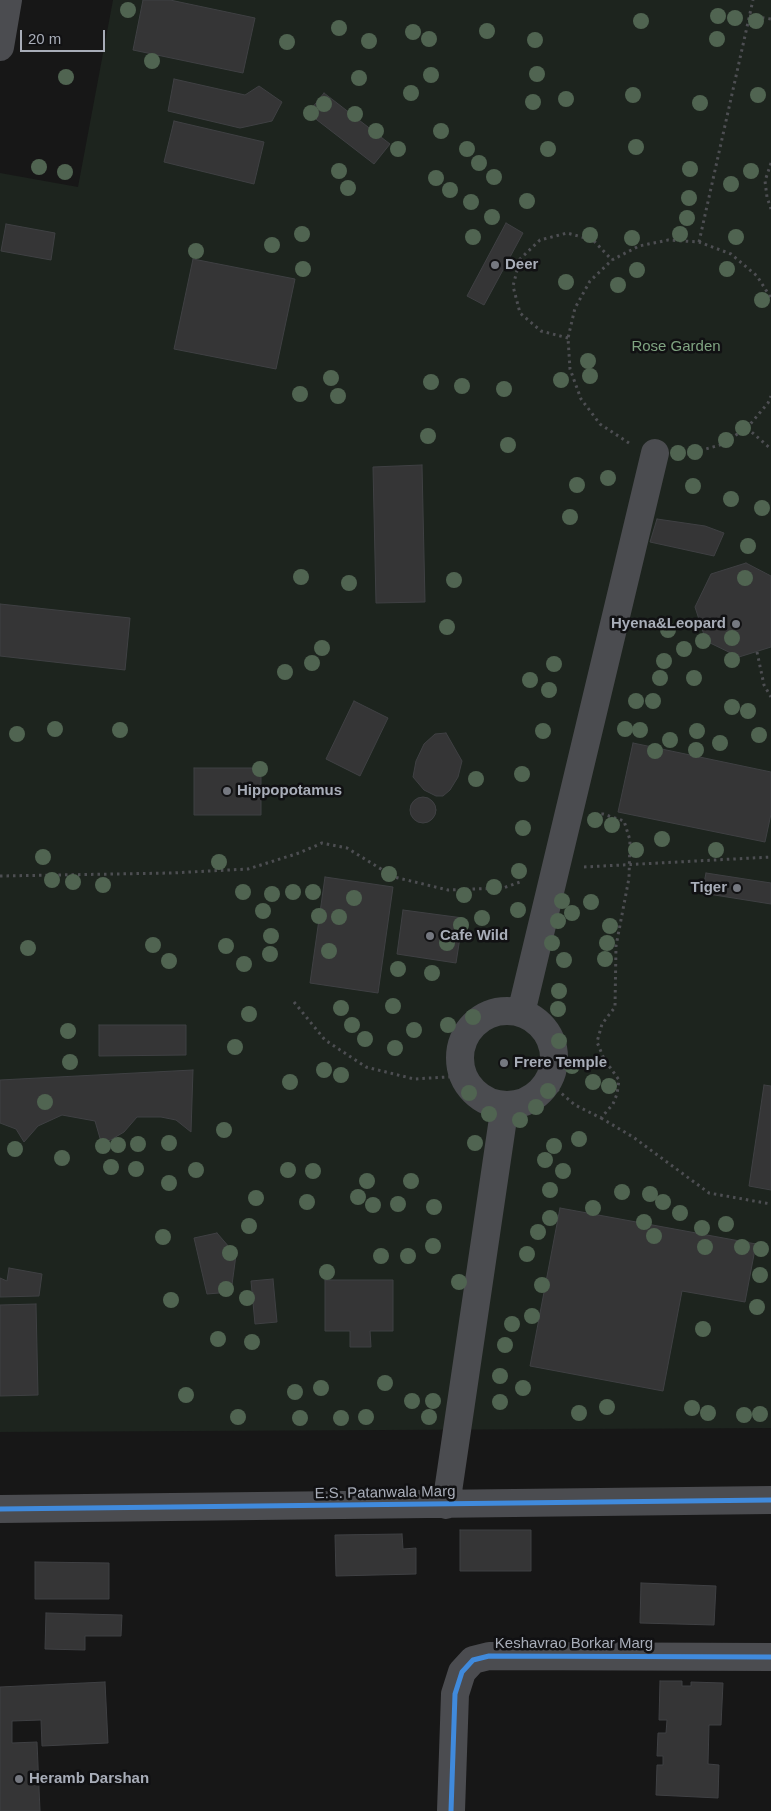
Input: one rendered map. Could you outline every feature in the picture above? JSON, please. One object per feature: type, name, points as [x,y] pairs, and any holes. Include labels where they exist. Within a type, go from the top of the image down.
[{"type":"street","points":[[0,47],[8,0]]},
{"type":"street","points":[[521,1013],[655,453]]},
{"type":"street","points":[[506,1010],[521,1013],[534,1019],[544,1029],[551,1041],[554,1055],[553,1068],[547,1081],[540,1091],[530,1099],[518,1104],[492,1103],[480,1097],[463,1076],[459,1061],[461,1046],[467,1032],[477,1021],[491,1013],[506,1010]]},
{"type":"street","points":[[446,1505],[505,1105]]},
{"type":"street","name":"E.S. Patanwala Marg","points":[[0,1509],[771,1500]]},
{"type":"street","name":"Keshavrao Borkar Marg","points":[[451,1811],[455,1694],[462,1672],[473,1660],[489,1656],[771,1657]]},
{"type":"path","points":[[699,242],[753,0]]},
{"type":"path","points":[[749,16],[771,19]]},
{"type":"path","points":[[771,163],[765,181],[771,209]]},
{"type":"path","points":[[568,338],[541,331],[520,313],[513,286],[520,259],[540,240],[567,233],[593,240],[612,260]]},
{"type":"path","points":[[771,298],[758,276],[731,254],[699,242],[668,240],[639,246],[612,260],[590,281],[575,308],[568,338],[570,369],[581,398],[590,411],[600,424],[625,442],[655,453],[688,454],[720,445],[747,428],[768,403],[771,396]]},
{"type":"path","points":[[747,428],[771,449]]},
{"type":"path","points":[[757,652],[764,685],[771,697]]},
{"type":"path","points":[[565,827],[581,813],[603,814],[624,821],[630,840],[630,878],[616,946],[615,1007],[602,1024],[598,1042],[604,1059],[619,1080],[613,1104],[602,1118]]},
{"type":"path","points":[[0,876],[172,873],[248,869],[299,853],[322,843],[347,848],[394,877],[448,890],[503,888],[555,869],[771,857]]},
{"type":"path","points":[[294,1002],[325,1040],[366,1067],[414,1079],[463,1076]]},
{"type":"path","points":[[547,1081],[575,1105],[602,1118],[633,1137],[709,1193],[771,1204]]},
{"type":"green space","name":"Rose Garden","points":[[113,0],[771,0],[771,1428],[0,1432],[0,173],[78,187]]},
{"type":"building","points":[[143,0],[170,0],[255,18],[243,73],[133,50]]},
{"type":"building","points":[[174,79],[245,95],[259,86],[282,102],[272,121],[240,128],[168,111]]},
{"type":"building","points":[[324,93],[390,144],[374,164],[308,113]]},
{"type":"building","points":[[174,121],[264,142],[254,184],[164,162]]},
{"type":"building","name":"Deer","points":[[506,223],[523,233],[484,305],[467,296]]},
{"type":"building","points":[[6,224],[55,233],[51,260],[1,251]]},
{"type":"building","points":[[193,259],[295,279],[276,369],[174,349]]},
{"type":"building","points":[[422,465],[425,602],[376,603],[373,467]]},
{"type":"building","points":[[657,519],[705,526],[724,533],[714,556],[650,542]]},
{"type":"building","name":"Hyena&Leopard","points":[[746,563],[771,576],[771,647],[739,657],[706,641],[695,607],[711,574]]},
{"type":"building","points":[[0,604],[130,618],[125,670],[0,656]]},
{"type":"building","points":[[354,701],[388,718],[360,776],[326,759]]},
{"type":"building","points":[[446,733],[462,761],[458,777],[450,790],[443,796],[436,796],[424,790],[413,777],[416,761],[424,744],[435,734]]},
{"type":"building","points":[[633,743],[771,772],[771,814],[765,842],[618,812]]},
{"type":"building","name":"Hippopotamus","points":[[194,768],[261,768],[261,815],[194,815]]},
{"type":"building","points":[[423,797],[432,801],[436,810],[432,819],[423,823],[414,819],[410,810],[414,801]]},
{"type":"building","name":"Tiger","points":[[706,873],[771,883],[771,904],[702,893]]},
{"type":"building","points":[[325,877],[393,887],[378,993],[310,983]]},
{"type":"building","name":"Cafe Wild","points":[[403,910],[463,918],[456,963],[397,954]]},
{"type":"building","points":[[99,1025],[186,1025],[186,1055],[99,1056]]},
{"type":"building","points":[[193,1070],[191,1132],[176,1120],[161,1117],[137,1117],[124,1132],[102,1145],[95,1121],[62,1115],[38,1126],[24,1142],[16,1129],[0,1123],[0,1080]]},
{"type":"building","points":[[764,1085],[771,1086],[771,1190],[749,1186]]},
{"type":"building","points":[[560,1208],[756,1244],[745,1302],[682,1291],[663,1391],[530,1366]]},
{"type":"building","points":[[217,1233],[236,1255],[231,1292],[207,1294],[194,1238]]},
{"type":"building","points":[[9,1268],[42,1274],[39,1296],[0,1297],[0,1278],[7,1281]]},
{"type":"building","points":[[273,1279],[277,1322],[255,1324],[251,1281]]},
{"type":"building","points":[[325,1280],[393,1280],[393,1331],[370,1331],[371,1347],[350,1347],[350,1331],[325,1331]]},
{"type":"building","points":[[36,1304],[38,1395],[0,1396],[0,1305]]},
{"type":"building","points":[[460,1530],[531,1530],[531,1571],[460,1571]]},
{"type":"building","points":[[402,1534],[403,1549],[416,1548],[416,1574],[336,1576],[335,1535]]},
{"type":"building","points":[[35,1562],[109,1563],[109,1599],[35,1599]]},
{"type":"building","points":[[641,1583],[716,1586],[714,1625],[640,1623]]},
{"type":"building","points":[[46,1613],[122,1615],[121,1636],[85,1636],[85,1650],[45,1649]]},
{"type":"building","points":[[660,1681],[682,1681],[682,1686],[691,1686],[691,1682],[723,1683],[721,1725],[709,1725],[708,1764],[719,1765],[718,1798],[656,1795],[657,1765],[663,1765],[663,1756],[657,1756],[658,1733],[666,1733],[667,1720],[659,1720]]},
{"type":"building","name":"Heramb Darshan","points":[[105,1682],[108,1743],[42,1746],[41,1720],[12,1721],[12,1743],[37,1742],[40,1811],[0,1811],[0,1687]]},
{"type":"cycle path","points":[[0,1509],[771,1500]]},
{"type":"cycle path","points":[[451,1811],[455,1694],[462,1672],[473,1660],[489,1656],[771,1657]]},
{"type":"place","name":"Deer","points":[[495,265]]},
{"type":"place","name":"Hyena&Leopard","points":[[736,624]]},
{"type":"place","name":"Hippopotamus","points":[[227,791]]},
{"type":"place","name":"Tiger","points":[[737,888]]},
{"type":"place","name":"Cafe Wild","points":[[430,936]]},
{"type":"place","name":"Frere Temple","points":[[504,1063]]},
{"type":"place","name":"Heramb Darshan","points":[[19,1779]]}]
